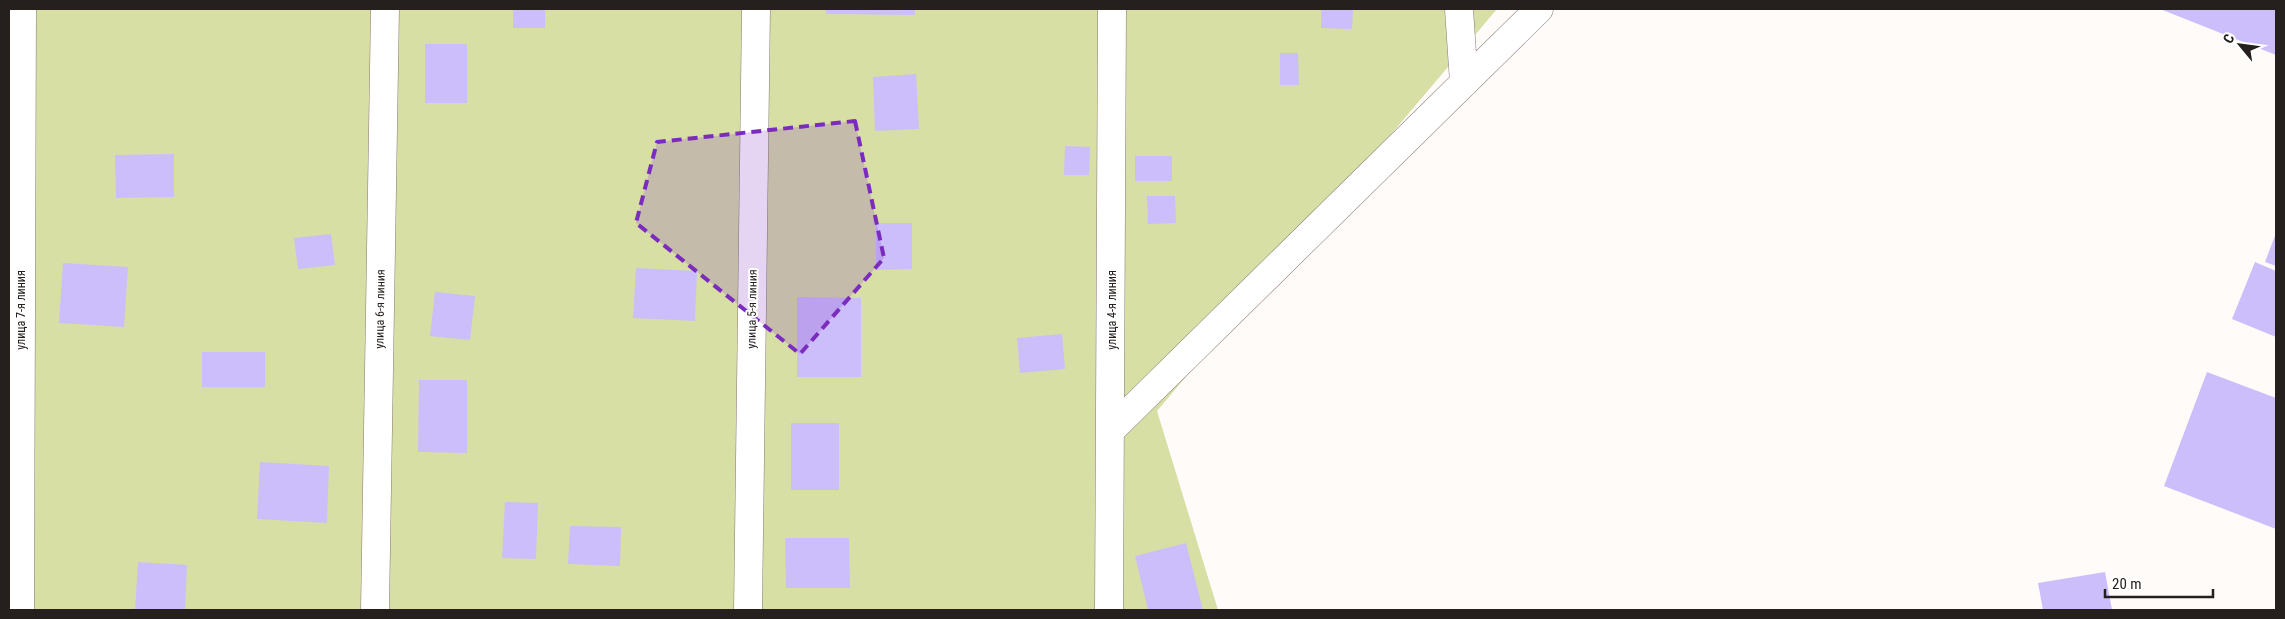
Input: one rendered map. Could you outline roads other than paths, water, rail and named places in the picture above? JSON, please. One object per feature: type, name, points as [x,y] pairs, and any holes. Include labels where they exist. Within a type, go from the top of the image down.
[{"type":"street","name":"улица 7-я линия","points":[[20,610],[22,9]]},
{"type":"street","name":"улица 6-я линия","points":[[375,610],[385,9]]},
{"type":"street","name":"улица 5-я линия","points":[[748,610],[756,9]]},
{"type":"street","name":"улица 4-я линия","points":[[1110,610],[1112,9]]},
{"type":"street","points":[[1459,9],[1464,83]]},
{"type":"street","points":[[1112,429],[1539,9]]}]
